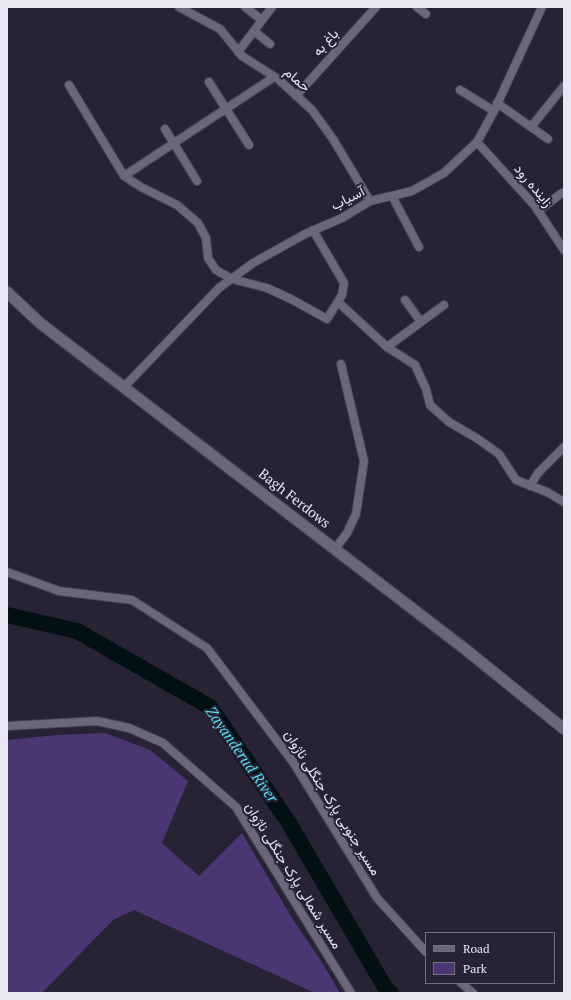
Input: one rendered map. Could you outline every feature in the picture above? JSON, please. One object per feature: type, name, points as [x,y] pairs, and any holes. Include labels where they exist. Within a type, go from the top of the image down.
[{"type":"street","name":"حمام","points":[[179,7],[220,29],[242,56],[274,77],[312,110],[333,139],[370,201]]},
{"type":"street","points":[[246,7],[262,20]]},
{"type":"street","points":[[238,52],[272,7]]},
{"type":"street","name":"باغ به","points":[[296,96],[376,7]]},
{"type":"street","points":[[417,7],[426,14]]},
{"type":"street","name":"آسیاب","points":[[124,387],[215,292],[253,263],[313,230],[342,218],[370,201],[412,191],[444,173],[477,142],[494,111],[542,7]]},
{"type":"street","points":[[254,31],[270,44]]},
{"type":"street","points":[[124,176],[274,77]]},
{"type":"street","points":[[209,82],[249,144]]},
{"type":"street","points":[[69,85],[124,176],[141,187],[177,205],[198,223],[206,238],[208,258],[216,270],[232,279],[267,288],[327,318],[342,295],[344,283],[313,230]]},
{"type":"street","points":[[531,127],[564,86]]},
{"type":"street","points":[[460,90],[494,111]]},
{"type":"street","points":[[497,103],[548,139]]},
{"type":"street","points":[[165,129],[197,180]]},
{"type":"street","name":"زاینده رود","points":[[477,142],[560,238],[564,250]]},
{"type":"street","points":[[538,211],[562,193]]},
{"type":"street","points":[[392,196],[419,247]]},
{"type":"street","name":"Bagh Ferdows","points":[[7,292],[40,323],[465,649],[564,729]]},
{"type":"street","points":[[405,300],[421,322]]},
{"type":"street","points":[[338,302],[387,346],[415,366],[426,389],[430,405],[449,422],[478,439],[499,454],[516,480],[547,492],[564,502]]},
{"type":"street","points":[[387,346],[444,305]]},
{"type":"street","points":[[335,549],[347,533],[356,514],[364,461],[341,364]]},
{"type":"street","points":[[530,486],[538,473],[564,447]]},
{"type":"street","name":"مسیر جنوبی پارک جنگلی ناژوان","points":[[7,572],[59,591],[132,600],[207,648],[294,762],[377,898],[425,951]]},
{"type":"street","name":"مسیر شمالی پارک جنگلی ناژوان","points":[[7,726],[97,721],[129,728],[163,743],[236,808],[351,993]]},
{"type":"street","points":[[462,984],[473,993]]},
{"type":"green space","points":[[105,733],[150,750],[188,781],[162,843],[199,876],[242,833],[292,918],[321,961],[340,993],[315,993],[134,910],[113,920],[42,993],[7,993],[7,740],[57,735]]},
{"type":"waterway","name":"Zayanderud River","points":[[7,615],[77,631],[210,707],[289,823],[386,989],[391,993]]}]
